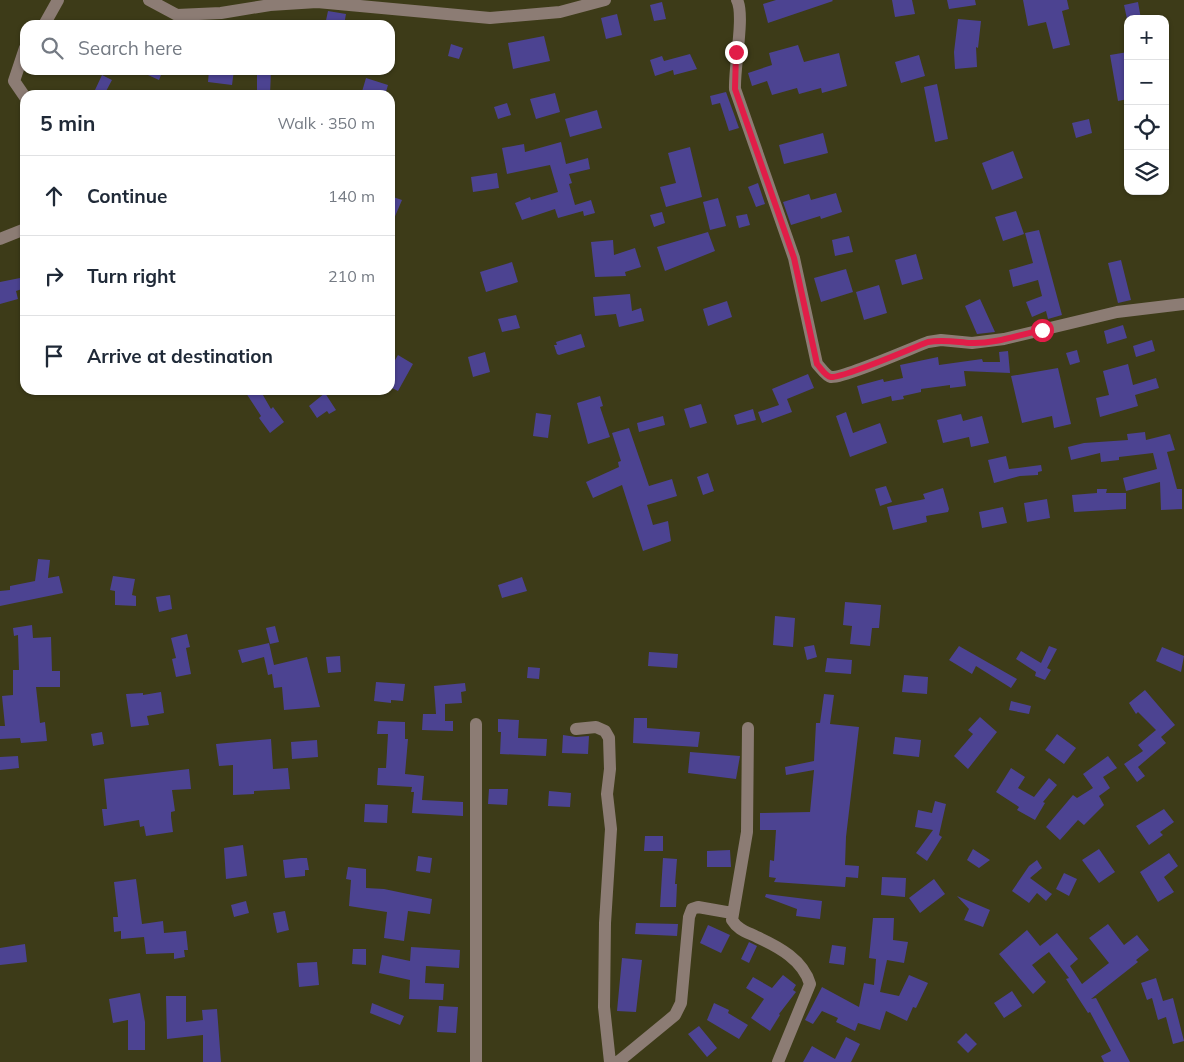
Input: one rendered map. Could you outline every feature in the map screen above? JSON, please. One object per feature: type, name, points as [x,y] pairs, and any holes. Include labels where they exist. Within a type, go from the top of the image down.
[{"type":"street","points":[[47,20],[58,0]]},
{"type":"street","points":[[149,0],[177,15],[221,13],[270,5],[316,1],[490,18],[560,12],[605,0]]},
{"type":"street","points":[[737,0],[741,14],[734,70],[735,89],[794,258],[817,364],[827,375],[832,377],[846,374],[928,342],[941,340],[972,343],[1004,339],[1117,312],[1184,304]]},
{"type":"street","points":[[20,63],[14,81],[20,90]]},
{"type":"street","points":[[0,239],[20,231]]},
{"type":"street","points":[[476,724],[476,1062]]},
{"type":"street","points":[[576,729],[596,727],[605,731],[608,738],[610,769],[607,794],[611,829],[605,923],[604,1007],[610,1062]]},
{"type":"street","points":[[748,728],[747,832],[732,920],[736,927],[796,960],[807,973],[810,984],[778,1062]]},
{"type":"street","points":[[618,1062],[675,1015],[682,1003],[688,917],[692,909],[698,907],[732,913]]},
{"type":"building","points":[[776,0],[833,1],[768,23],[763,4]]},
{"type":"building","points":[[892,0],[912,0],[915,14],[895,17]]},
{"type":"building","points":[[947,0],[975,0],[976,5],[949,9]]},
{"type":"building","points":[[1023,0],[1067,0],[1069,9],[1062,11],[1070,45],[1053,49],[1046,22],[1028,26]]},
{"type":"building","points":[[662,2],[666,19],[654,21],[650,5]]},
{"type":"building","points":[[1138,2],[1140,15],[1126,15],[1124,5]]},
{"type":"building","points":[[328,11],[346,14],[345,20],[326,20]]},
{"type":"building","points":[[617,14],[622,35],[606,39],[601,18]]},
{"type":"building","points":[[958,19],[981,21],[978,48],[976,47],[977,67],[955,69],[954,52]]},
{"type":"building","points":[[544,36],[550,61],[513,69],[508,43]]},
{"type":"building","points":[[451,44],[463,48],[459,59],[448,56]]},
{"type":"building","points":[[798,45],[804,62],[839,53],[847,86],[822,93],[821,88],[799,94],[797,88],[772,95],[767,81],[752,86],[748,73],[772,65],[769,53]]},
{"type":"building","points":[[1124,53],[1124,100],[1118,101],[1110,55]]},
{"type":"building","points":[[690,54],[697,69],[674,75],[673,70],[655,76],[650,60],[662,56],[664,61]]},
{"type":"building","points":[[919,55],[925,76],[901,83],[895,62]]},
{"type":"building","points":[[102,75],[112,80],[107,90],[95,90]]},
{"type":"building","points":[[148,75],[161,75],[159,80]]},
{"type":"building","points":[[209,75],[233,75],[232,85],[208,82]]},
{"type":"building","points":[[257,75],[271,75],[270,90],[257,90]]},
{"type":"building","points":[[366,78],[388,85],[386,90],[362,90]]},
{"type":"building","points":[[937,84],[948,139],[935,142],[924,87]]},
{"type":"building","points":[[726,92],[739,128],[729,131],[720,103],[712,105],[710,96]]},
{"type":"building","points":[[555,93],[560,112],[536,119],[530,99]]},
{"type":"building","points":[[507,103],[511,115],[498,119],[494,107]]},
{"type":"building","points":[[597,110],[602,128],[570,137],[565,119]]},
{"type":"building","points":[[1089,119],[1092,133],[1076,138],[1072,123]]},
{"type":"building","points":[[823,133],[828,153],[784,164],[779,145]]},
{"type":"building","points":[[561,142],[566,164],[588,158],[590,169],[569,174],[572,183],[569,184],[575,205],[591,200],[595,213],[584,216],[583,211],[558,218],[555,209],[522,220],[515,203],[530,197],[531,200],[558,192],[550,165],[507,174],[502,148],[524,144],[525,152]]},
{"type":"building","points":[[690,147],[702,197],[666,207],[660,187],[676,183],[668,153]]},
{"type":"building","points":[[1013,151],[1023,178],[992,190],[982,163]]},
{"type":"building","points":[[497,173],[499,188],[473,192],[471,177]]},
{"type":"building","points":[[758,183],[765,204],[756,207],[748,187]]},
{"type":"building","points":[[836,193],[842,212],[821,219],[820,216],[791,225],[783,202],[809,194],[811,200]]},
{"type":"building","points":[[395,198],[402,200],[395,216]]},
{"type":"building","points":[[718,198],[726,226],[710,230],[703,202]]},
{"type":"building","points":[[1016,211],[1024,234],[1003,241],[995,217]]},
{"type":"building","points":[[662,212],[665,223],[654,227],[650,215]]},
{"type":"building","points":[[747,214],[750,225],[739,228],[736,216]]},
{"type":"building","points":[[1039,230],[1062,315],[1048,319],[1046,311],[1032,317],[1026,302],[1042,296],[1038,280],[1013,287],[1009,270],[1033,263],[1025,233]]},
{"type":"building","points":[[708,232],[715,251],[665,271],[657,247]]},
{"type":"building","points":[[849,236],[853,252],[835,256],[832,240]]},
{"type":"building","points":[[613,240],[614,255],[635,248],[641,267],[625,272],[626,276],[595,277],[591,242]]},
{"type":"building","points":[[916,254],[923,279],[902,285],[895,260]]},
{"type":"building","points":[[1121,260],[1131,300],[1118,303],[1108,263]]},
{"type":"building","points":[[512,262],[518,282],[486,292],[480,272]]},
{"type":"building","points":[[846,269],[853,292],[821,302],[814,278]]},
{"type":"building","points":[[20,278],[20,290],[16,291],[18,299],[0,304],[0,282]]},
{"type":"building","points":[[879,285],[887,313],[864,320],[856,292]]},
{"type":"building","points":[[630,294],[632,311],[641,308],[644,321],[619,327],[616,314],[595,316],[593,297]]},
{"type":"building","points":[[980,299],[995,332],[977,334],[965,306]]},
{"type":"building","points":[[727,301],[732,317],[708,326],[703,309]]},
{"type":"building","points":[[516,315],[520,328],[502,332],[498,319]]},
{"type":"building","points":[[1123,325],[1127,338],[1107,344],[1104,331]]},
{"type":"building","points":[[581,334],[585,347],[557,354],[554,345],[557,345],[556,342]]},
{"type":"building","points":[[1152,340],[1155,351],[1136,357],[1133,346]]},
{"type":"building","points":[[1077,350],[1080,362],[1070,365],[1066,353]]},
{"type":"building","points":[[1008,351],[1010,373],[964,371],[966,386],[950,388],[950,385],[921,389],[921,392],[903,396],[904,399],[892,401],[891,396],[862,404],[857,386],[883,379],[884,382],[903,378],[900,365],[938,357],[939,365],[982,359],[983,362],[1000,362],[999,352]]},
{"type":"building","points":[[485,352],[490,372],[473,377],[468,357]]},
{"type":"building","points":[[398,355],[413,364],[398,391],[395,390],[395,360]]},
{"type":"building","points":[[1128,364],[1133,385],[1156,378],[1159,388],[1135,395],[1138,406],[1100,417],[1096,398],[1109,395],[1103,371]]},
{"type":"building","points":[[1058,368],[1071,424],[1054,428],[1052,416],[1022,423],[1011,376]]},
{"type":"building","points":[[808,374],[814,388],[787,399],[792,412],[762,423],[758,412],[779,405],[772,389]]},
{"type":"building","points":[[247,395],[263,395],[271,409],[273,407],[284,422],[270,433],[259,418],[261,416]]},
{"type":"building","points":[[323,395],[326,395],[336,410],[329,414],[327,411],[317,418],[309,406]]},
{"type":"building","points":[[600,396],[603,406],[600,407],[610,437],[588,444],[577,403]]},
{"type":"building","points":[[701,404],[707,423],[690,428],[684,409]]},
{"type":"building","points":[[753,409],[756,420],[737,425],[734,415]]},
{"type":"building","points":[[846,412],[853,433],[880,423],[887,443],[850,457],[836,416]]},
{"type":"building","points":[[536,413],[551,415],[548,438],[533,436]]},
{"type":"building","points":[[961,414],[963,421],[982,416],[989,443],[971,447],[969,437],[943,443],[937,420]]},
{"type":"building","points":[[663,416],[665,425],[639,432],[637,423]]},
{"type":"building","points":[[629,428],[649,486],[672,479],[677,496],[647,505],[653,525],[668,521],[671,541],[643,551],[622,485],[593,498],[586,482],[619,467],[618,462],[621,461],[612,433]]},
{"type":"building","points":[[1145,432],[1146,440],[1170,434],[1175,450],[1167,452],[1177,489],[1182,489],[1182,509],[1161,510],[1160,482],[1126,491],[1123,478],[1157,469],[1153,453],[1119,457],[1119,460],[1101,462],[1100,453],[1071,460],[1068,447],[1084,443],[1128,440],[1127,434]]},
{"type":"building","points":[[1006,456],[1009,469],[1041,465],[1042,471],[1038,472],[1038,475],[1020,476],[994,483],[988,460]]},
{"type":"building","points":[[708,473],[714,491],[703,495],[697,477]]},
{"type":"building","points":[[886,486],[892,502],[880,506],[875,489]]},
{"type":"building","points":[[943,488],[949,509],[948,512],[926,516],[927,522],[893,530],[887,507],[925,499],[923,494]]},
{"type":"building","points":[[1097,489],[1107,489],[1106,493],[1126,493],[1126,509],[1074,512],[1072,495],[1097,493]]},
{"type":"building","points":[[1047,499],[1050,518],[1027,522],[1024,503]]},
{"type":"building","points":[[1003,507],[1007,523],[982,528],[979,512]]},
{"type":"building","points":[[38,559],[50,560],[48,578],[59,576],[63,593],[0,606],[0,591],[10,590],[10,586],[35,581]]},
{"type":"building","points":[[113,576],[135,579],[132,595],[136,596],[136,606],[115,605],[115,591],[110,590]]},
{"type":"building","points":[[522,577],[527,591],[502,598],[498,585]]},
{"type":"building","points":[[170,595],[172,609],[159,612],[156,597]]},
{"type":"building","points":[[845,602],[881,605],[879,628],[872,628],[870,646],[850,644],[852,626],[843,625]]},
{"type":"building","points":[[775,616],[795,618],[793,647],[773,645]]},
{"type":"building","points":[[32,625],[33,638],[51,637],[52,671],[60,671],[60,687],[36,687],[40,723],[45,722],[47,741],[21,743],[20,738],[0,739],[0,726],[5,726],[2,696],[13,695],[13,670],[19,670],[18,635],[14,636],[13,628]]},
{"type":"building","points":[[275,626],[279,642],[270,644],[266,628]]},
{"type":"building","points":[[187,634],[190,647],[186,648],[191,674],[176,677],[172,659],[176,658],[171,638]]},
{"type":"building","points":[[269,643],[274,665],[307,657],[320,707],[284,710],[282,687],[274,688],[272,674],[268,675],[264,657],[242,663],[238,650]]},
{"type":"building","points":[[814,645],[817,657],[807,660],[804,647]]},
{"type":"building","points":[[959,646],[1017,679],[1011,688],[976,666],[972,674],[949,660]]},
{"type":"building","points":[[1049,646],[1057,649],[1047,668],[1051,670],[1045,680],[1035,676],[1036,672],[1016,659],[1021,651],[1041,663]]},
{"type":"building","points":[[1162,647],[1184,656],[1181,672],[1156,661]]},
{"type":"building","points":[[649,652],[678,654],[677,668],[648,666]]},
{"type":"building","points":[[340,656],[341,672],[328,673],[326,657]]},
{"type":"building","points":[[827,658],[852,660],[851,674],[825,672]]},
{"type":"building","points":[[528,667],[540,668],[539,679],[527,678]]},
{"type":"building","points":[[904,675],[928,677],[927,694],[902,692]]},
{"type":"building","points":[[376,682],[405,684],[403,701],[391,700],[391,703],[374,701]]},
{"type":"building","points":[[465,683],[466,691],[461,692],[462,703],[445,704],[445,721],[453,721],[453,731],[422,730],[423,714],[436,714],[434,686]]},
{"type":"building","points":[[1145,690],[1175,725],[1161,737],[1166,743],[1138,767],[1145,776],[1137,782],[1124,764],[1143,751],[1138,745],[1156,730],[1138,712],[1136,714],[1129,703]]},
{"type":"building","points":[[161,692],[164,713],[147,716],[149,725],[131,727],[126,694],[143,693],[143,695]]},
{"type":"building","points":[[824,694],[834,695],[830,724],[859,727],[846,837],[845,865],[859,866],[858,878],[846,877],[845,887],[774,882],[776,878],[769,877],[770,860],[774,861],[776,830],[760,830],[760,813],[810,812],[814,770],[786,775],[785,767],[814,761],[816,723],[820,723]]},
{"type":"building","points":[[1011,701],[1031,706],[1029,714],[1009,710]]},
{"type":"building","points":[[980,717],[997,732],[968,769],[954,756],[973,734],[968,730]]},
{"type":"building","points":[[634,718],[647,718],[647,728],[700,732],[698,747],[633,743]]},
{"type":"building","points":[[498,719],[519,720],[518,738],[547,739],[546,756],[500,754],[501,732],[498,732]]},
{"type":"building","points":[[378,721],[405,722],[405,739],[408,739],[405,774],[424,776],[422,800],[463,802],[463,816],[412,813],[414,792],[411,792],[412,787],[377,785],[378,768],[386,768],[388,734],[377,734]]},
{"type":"building","points":[[102,732],[104,744],[93,746],[91,734]]},
{"type":"building","points":[[1057,734],[1076,748],[1064,764],[1045,750]]},
{"type":"building","points":[[563,735],[589,736],[588,754],[562,753]]},
{"type":"building","points":[[895,737],[921,740],[919,757],[893,754]]},
{"type":"building","points":[[271,739],[273,769],[288,768],[290,789],[254,791],[254,794],[233,795],[233,765],[219,766],[216,744]]},
{"type":"building","points":[[317,740],[318,757],[292,759],[291,742]]},
{"type":"building","points":[[690,752],[740,756],[736,779],[688,773]]},
{"type":"building","points":[[18,756],[19,768],[0,770],[0,757]]},
{"type":"building","points":[[1108,756],[1117,768],[1103,777],[1110,788],[1099,796],[1104,805],[1084,825],[1078,820],[1060,840],[1046,827],[1073,795],[1077,798],[1093,788],[1083,774]]},
{"type":"building","points":[[1011,768],[1025,777],[1018,788],[1034,797],[1049,778],[1057,785],[1043,802],[1045,803],[1035,820],[1017,810],[1019,807],[996,792]]},
{"type":"building","points":[[189,769],[191,789],[172,790],[175,811],[171,812],[173,832],[146,836],[144,826],[140,827],[139,820],[104,826],[102,809],[107,809],[104,779]]},
{"type":"building","points":[[489,789],[508,789],[507,805],[488,804]]},
{"type":"building","points":[[549,791],[571,793],[570,807],[548,806]]},
{"type":"building","points":[[935,801],[946,804],[939,835],[942,837],[927,861],[916,853],[933,830],[915,827],[918,810],[932,813]]},
{"type":"building","points":[[365,804],[388,805],[387,823],[364,822]]},
{"type":"building","points":[[1164,809],[1174,822],[1160,832],[1163,835],[1149,845],[1136,826]]},
{"type":"building","points":[[645,836],[663,836],[663,851],[644,851]]},
{"type":"building","points":[[243,845],[247,876],[226,879],[224,848]]},
{"type":"building","points":[[973,849],[990,860],[979,868],[967,860]]},
{"type":"building","points":[[1099,849],[1115,872],[1099,883],[1082,860]]},
{"type":"building","points":[[730,850],[731,867],[707,867],[707,851]]},
{"type":"building","points":[[1169,853],[1178,866],[1164,877],[1174,892],[1158,902],[1140,872]]},
{"type":"building","points":[[418,856],[432,858],[430,873],[416,871]]},
{"type":"building","points":[[307,858],[309,870],[305,870],[305,876],[285,878],[283,860]]},
{"type":"building","points":[[663,858],[677,859],[676,907],[660,907]]},
{"type":"building","points":[[1037,860],[1042,868],[1030,878],[1052,894],[1046,901],[1037,893],[1029,903],[1012,891],[1029,866]]},
{"type":"building","points":[[348,867],[366,869],[366,888],[384,889],[432,899],[430,914],[408,911],[404,941],[384,938],[387,912],[349,906],[351,880],[346,879]]},
{"type":"building","points":[[1064,873],[1077,879],[1069,896],[1056,889]]},
{"type":"building","points":[[882,877],[906,878],[905,897],[881,895]]},
{"type":"building","points":[[136,879],[142,924],[163,921],[164,933],[186,931],[188,950],[184,950],[185,957],[174,959],[174,953],[146,954],[144,937],[121,939],[121,931],[114,932],[113,917],[118,917],[114,882]]},
{"type":"building","points":[[934,879],[945,894],[920,913],[909,898]]},
{"type":"building","points":[[766,894],[822,901],[820,919],[796,916],[797,909],[765,897]]},
{"type":"building","points":[[957,896],[990,910],[983,927],[964,920],[969,909]]},
{"type":"building","points":[[246,901],[249,913],[234,917],[231,905]]},
{"type":"building","points":[[285,911],[289,930],[277,933],[273,913]]},
{"type":"building","points":[[873,918],[894,918],[893,940],[908,942],[904,963],[887,960],[880,992],[899,996],[909,975],[928,983],[916,1008],[913,1007],[907,1021],[886,1011],[880,1030],[858,1023],[855,1031],[836,1022],[838,1018],[822,1011],[813,1024],[805,1020],[822,987],[859,1007],[864,983],[874,985],[876,959],[869,958]]},
{"type":"building","points":[[636,923],[678,924],[677,936],[635,934]]},
{"type":"building","points":[[1108,924],[1124,945],[1137,935],[1149,950],[1136,960],[1138,962],[1091,999],[1096,998],[1130,1062],[1104,1062],[1101,1056],[1111,1051],[1090,1012],[1088,1013],[1066,979],[1069,978],[1049,952],[1032,965],[1046,982],[1033,994],[999,954],[1027,930],[1040,946],[1057,933],[1078,959],[1070,966],[1082,984],[1109,963],[1089,938]]},
{"type":"building","points":[[708,925],[730,935],[721,953],[700,943]]},
{"type":"building","points":[[749,942],[757,946],[749,963],[741,959]]},
{"type":"building","points":[[25,944],[27,962],[0,965],[0,948]]},
{"type":"building","points":[[832,945],[846,947],[844,965],[829,963]]},
{"type":"building","points":[[411,947],[460,950],[459,968],[426,966],[425,983],[444,984],[443,1000],[409,999],[410,980],[379,973],[382,955],[410,961]]},
{"type":"building","points":[[353,949],[366,949],[366,965],[352,964]]},
{"type":"building","points":[[622,958],[642,960],[636,1012],[617,1011]]},
{"type":"building","points":[[317,962],[319,985],[299,987],[297,963]]},
{"type":"building","points":[[783,975],[796,985],[793,990],[796,992],[779,1014],[770,1031],[751,1018],[764,999],[746,988],[753,977],[772,988]]},
{"type":"building","points":[[1156,978],[1163,1001],[1173,998],[1184,1041],[1173,1044],[1166,1017],[1158,1020],[1152,998],[1147,1000],[1141,983]]},
{"type":"building","points":[[1012,991],[1022,1006],[1004,1018],[994,1003]]},
{"type":"building","points":[[140,993],[145,1022],[145,1050],[128,1050],[128,1020],[113,1023],[109,999]]},
{"type":"building","points":[[166,996],[186,996],[186,1022],[203,1020],[202,1010],[217,1009],[221,1062],[203,1062],[203,1035],[167,1039]]},
{"type":"building","points":[[372,1003],[404,1016],[400,1025],[370,1013]]},
{"type":"building","points":[[714,1003],[729,1010],[728,1013],[748,1025],[739,1039],[707,1020]]},
{"type":"building","points":[[439,1006],[458,1007],[456,1033],[437,1032]]},
{"type":"building","points":[[699,1026],[717,1048],[707,1057],[688,1034]]},
{"type":"building","points":[[966,1033],[977,1044],[968,1053],[957,1042]]},
{"type":"building","points":[[846,1037],[860,1044],[851,1062],[803,1062],[812,1046],[835,1059]]},
{"type":"route","points":[[736,52],[734,70],[735,89],[794,258],[817,364],[827,375],[832,377],[846,374],[928,342],[941,340],[972,343],[1004,339],[1042,330]]}]
